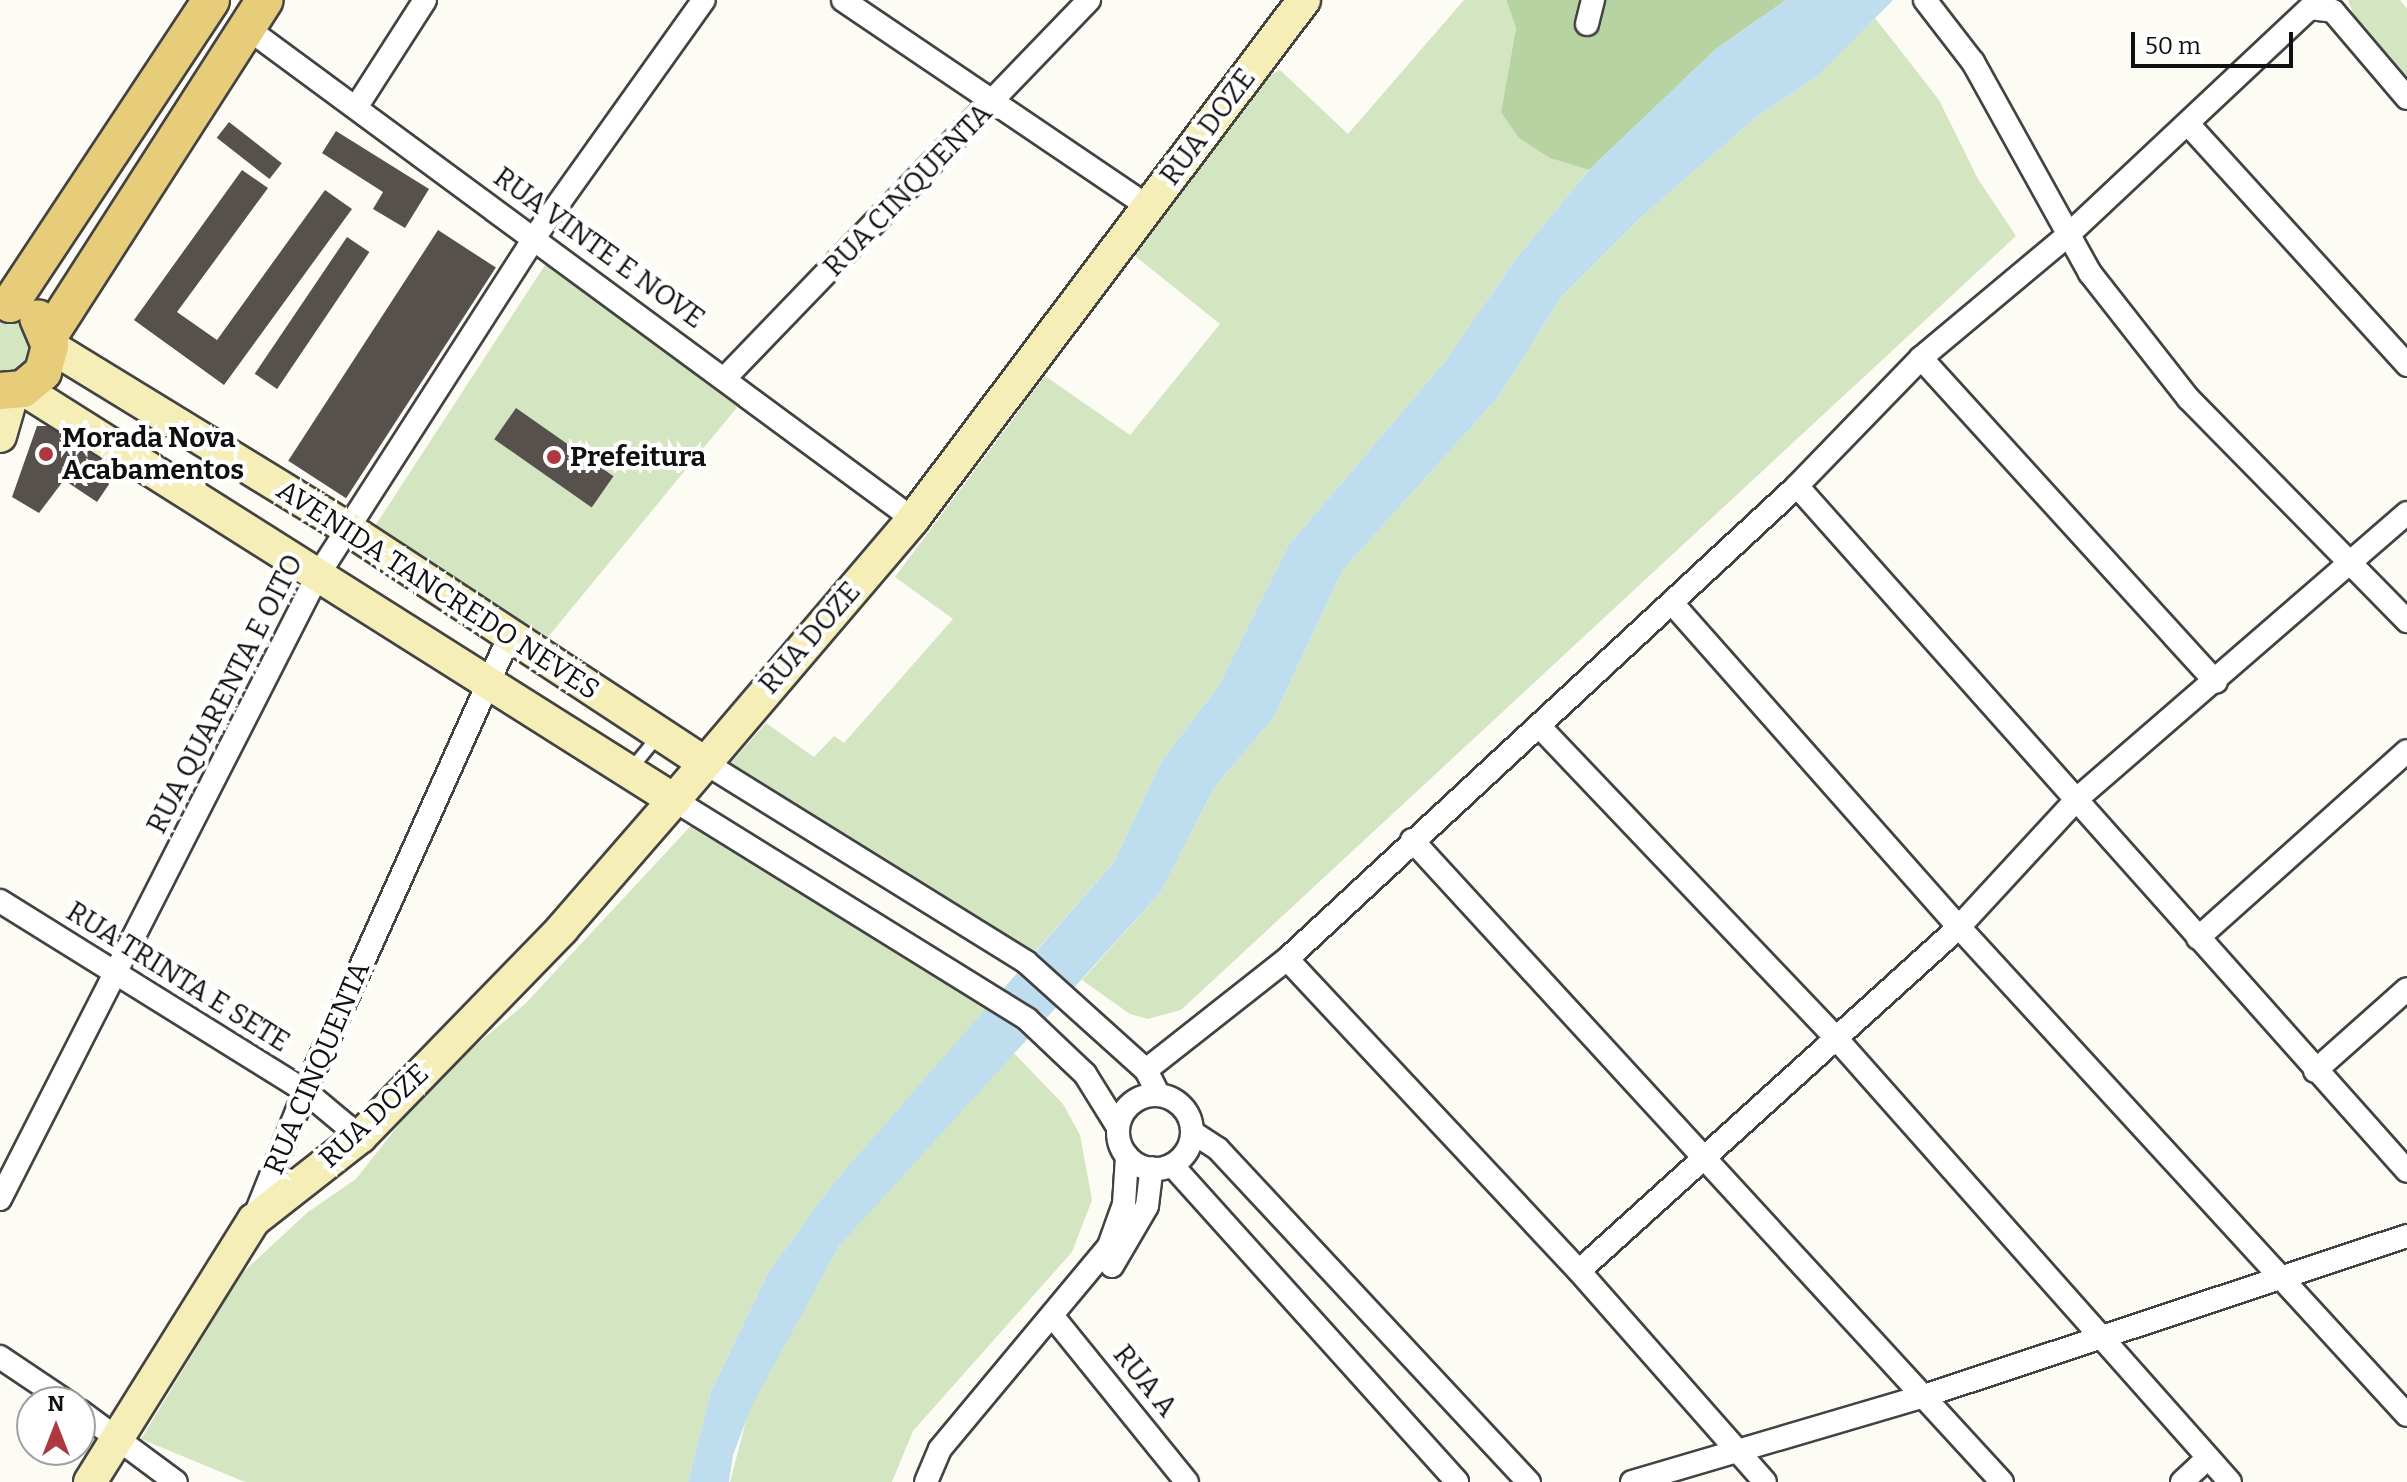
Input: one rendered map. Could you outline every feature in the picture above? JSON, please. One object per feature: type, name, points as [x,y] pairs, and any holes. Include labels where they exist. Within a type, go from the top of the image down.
[{"type":"main road","points":[[50,341],[33,314],[5,305],[210,0]]},
{"type":"main road","points":[[8,392],[43,372],[50,341],[256,14]]},
{"type":"street","points":[[357,106],[425,0]]},
{"type":"street","name":"RUA QUARENTA E OITO","points":[[0,1199],[318,575],[534,238],[704,0]]},
{"type":"street","points":[[843,0],[1147,206]]},
{"type":"street","name":"RUA CINQUENTA","points":[[725,378],[994,103],[1089,0]]},
{"type":"street","name":"RUA DOZE","points":[[254,1220],[360,1137],[562,929],[674,800],[702,761],[913,519],[1304,0]]},
{"type":"street","points":[[1587,24],[1593,0]]},
{"type":"street","points":[[1925,0],[1973,62],[2090,273],[2188,398],[2407,621]]},
{"type":"street","points":[[1146,1070],[1287,959],[1797,486],[1921,358],[2068,235],[2310,8],[2320,5],[2333,11],[2407,98]]},
{"type":"street","name":"RUA VINTE E NOVE","points":[[256,14],[357,106],[913,519]]},
{"type":"street","points":[[2188,124],[2407,365]]},
{"type":"street","name":"AVENIDA TANCREDO NEVES","points":[[50,341],[88,369],[347,528],[658,735],[702,761]]},
{"type":"street","points":[[1921,358],[2216,682]]},
{"type":"street","points":[[59,412],[88,369]]},
{"type":"street","points":[[0,436],[8,392]]},
{"type":"street","name":"AVENIDA TANCREDO NEVES","points":[[8,392],[59,412],[674,800]]},
{"type":"street","points":[[170,481],[202,439]]},
{"type":"street","points":[[1797,486],[2407,1171]]},
{"type":"street","points":[[1579,1271],[1959,927],[2078,798],[2216,682],[2407,513]]},
{"type":"street","points":[[1672,603],[1959,927],[2283,1274],[2407,1415]]},
{"type":"street","name":"RUA CINQUENTA","points":[[90,1482],[254,1220],[305,1091],[510,635]]},
{"type":"street","points":[[1539,726],[1835,1037],[2230,1482]]},
{"type":"street","points":[[2198,938],[2407,751]]},
{"type":"street","points":[[702,761],[1026,962],[1146,1070],[1159,1095]]},
{"type":"street","points":[[674,800],[1027,1019],[1085,1074],[1118,1127],[1127,1156],[1124,1204],[1109,1246],[1058,1321]]},
{"type":"street","points":[[1412,840],[1705,1154],[2002,1482]]},
{"type":"street","name":"RUA TRINTA E SETE","points":[[0,901],[115,977],[305,1091],[360,1137]]},
{"type":"street","points":[[1287,959],[1579,1271],[1765,1482]]},
{"type":"street","points":[[2315,1071],[2407,989]]},
{"type":"street","points":[[1118,1127],[1137,1099],[1159,1095],[1180,1104],[1192,1132],[1218,1149],[1529,1482]]},
{"type":"street","points":[[926,1482],[940,1449],[1031,1344],[1105,1277],[1147,1206],[1162,1167],[1186,1151],[1192,1132]]},
{"type":"street","points":[[1127,1156],[1162,1167],[1457,1482]]},
{"type":"street","points":[[1632,1482],[1924,1396],[2103,1338],[2283,1274],[2407,1236]]},
{"type":"street","name":"RUA A","points":[[1058,1321],[1187,1482]]},
{"type":"street","points":[[0,1357],[43,1386]]},
{"type":"street","points":[[96,1422],[176,1482]]},
{"type":"street","points":[[2182,1482],[2208,1458]]},
{"type":"lane","points":[[628,771],[658,735]]},
{"type":"green space","points":[[1464,0],[1506,0],[1516,28],[1501,112],[1550,158],[1589,170],[1514,261],[1447,359],[1288,546],[1219,685],[1161,762],[1114,862],[1026,962],[722,773],[766,723],[814,757],[834,736],[844,743],[953,619],[895,577],[1045,376],[1130,435],[1220,324],[1135,256],[1260,80],[1280,70],[1348,134]]},
{"type":"green space","points":[[1506,0],[1786,0],[1716,49],[1589,170],[1550,158],[1519,138],[1501,112],[1516,28]]},
{"type":"green space","points":[[2348,0],[2400,0],[2407,9],[2407,81],[2357,24]]},
{"type":"green space","points":[[1875,18],[1939,100],[1978,179],[2016,236],[1181,1010],[1148,1019],[1130,1014],[1082,980],[1161,892],[1214,788],[1274,717],[1342,571],[1499,396],[1562,296],[1639,219],[1755,118],[1818,76]]},
{"type":"green space","points":[[547,262],[739,405],[548,637],[375,526]]},
{"type":"green space","points":[[18,321],[29,326],[36,368],[0,378],[0,323]]},
{"type":"green space","points":[[700,816],[990,1006],[831,1186],[768,1273],[711,1391],[688,1482],[245,1482],[141,1439],[242,1273],[308,1212],[356,1179],[433,1081],[525,1004]]},
{"type":"green space","points":[[1012,1051],[1063,1104],[1080,1135],[1092,1200],[1072,1252],[913,1431],[892,1482],[730,1482],[750,1405],[839,1246]]},
{"type":"water","points":[[1786,0],[1893,0],[1818,76],[1755,118],[1639,219],[1562,296],[1499,396],[1342,571],[1274,717],[1214,788],[1161,892],[839,1246],[752,1405],[733,1455],[729,1482],[688,1482],[711,1391],[768,1273],[831,1186],[1114,862],[1161,762],[1219,685],[1288,546],[1447,359],[1514,261],[1589,170],[1716,49]]},
{"type":"building","points":[[229,122],[282,163],[269,179],[217,138]]},
{"type":"building","points":[[336,131],[429,189],[405,228],[373,209],[383,192],[322,153]]},
{"type":"building","points":[[242,170],[268,188],[177,312],[217,340],[325,190],[352,209],[224,385],[134,320]]},
{"type":"building","points":[[438,230],[496,268],[346,498],[288,461]]},
{"type":"building","points":[[347,237],[369,252],[277,389],[255,374]]},
{"type":"building","name":"Prefeitura","points":[[516,408],[613,476],[592,507],[494,439]]},
{"type":"building","points":[[37,426],[48,426],[118,471],[97,502],[64,480],[39,513],[12,497]]},
{"type":"place","name":"Morada Nova Acabamentos","points":[[46,454]]},
{"type":"place","name":"Prefeitura","points":[[554,457]]}]
